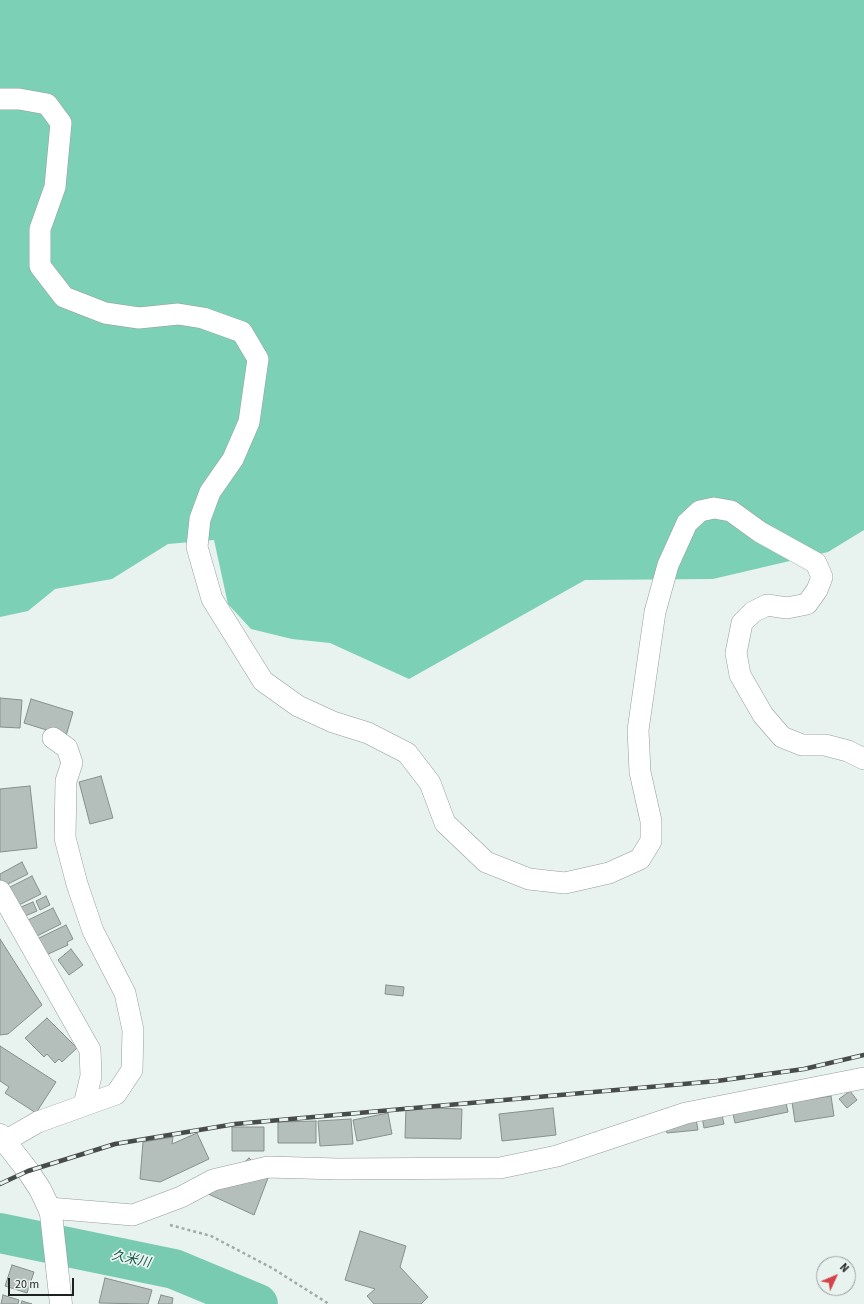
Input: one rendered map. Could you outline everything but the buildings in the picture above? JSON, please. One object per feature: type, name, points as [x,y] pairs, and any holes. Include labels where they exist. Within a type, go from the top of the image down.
[{"type":"main road","points":[[2,1138],[40,1189],[50,1211],[61,1304]]},
{"type":"street","points":[[0,99],[19,99],[47,104],[61,123],[55,187],[40,229],[40,266],[64,296],[105,313],[139,318],[178,314],[203,318],[242,332],[258,359],[249,422],[233,459],[210,492],[200,520],[197,548],[212,599],[263,681],[298,706],[333,722],[368,733],[407,753],[430,783],[445,823],[486,862],[529,879],[565,883],[609,873],[640,859],[651,841],[651,821],[640,772],[638,730],[655,612],[668,564],[687,523],[700,511],[714,508],[731,511],[760,532],[816,563],[822,576],[817,590],[807,604],[787,608],[768,605],[753,612],[742,624],[736,653],[740,675],[763,715],[782,737],[802,745],[825,745],[864,759]]},
{"type":"street","points":[[2,1138],[38,1122],[116,1094],[132,1070],[133,1030],[125,993],[92,931],[64,838],[66,781],[72,763],[67,748],[53,738]]},
{"type":"street","points":[[0,891],[90,1050],[91,1076],[84,1105]]},
{"type":"street","points":[[50,1211],[132,1215],[181,1197],[213,1180],[268,1167],[500,1168],[557,1156],[686,1113],[864,1078]]},
{"type":"path","points":[[168,1224],[211,1236],[272,1268],[329,1304]]},
{"type":"green space","points":[[0,0],[864,0],[864,530],[828,552],[713,579],[585,580],[409,679],[330,643],[292,639],[251,629],[228,604],[214,540],[168,544],[112,579],[55,589],[28,611],[0,617]]},
{"type":"waterway","name":"久米川","points":[[0,1233],[174,1269],[258,1304]]},
{"type":"railway","points":[[0,1184],[28,1171],[115,1144],[235,1124],[717,1081],[804,1069],[864,1055]]}]
